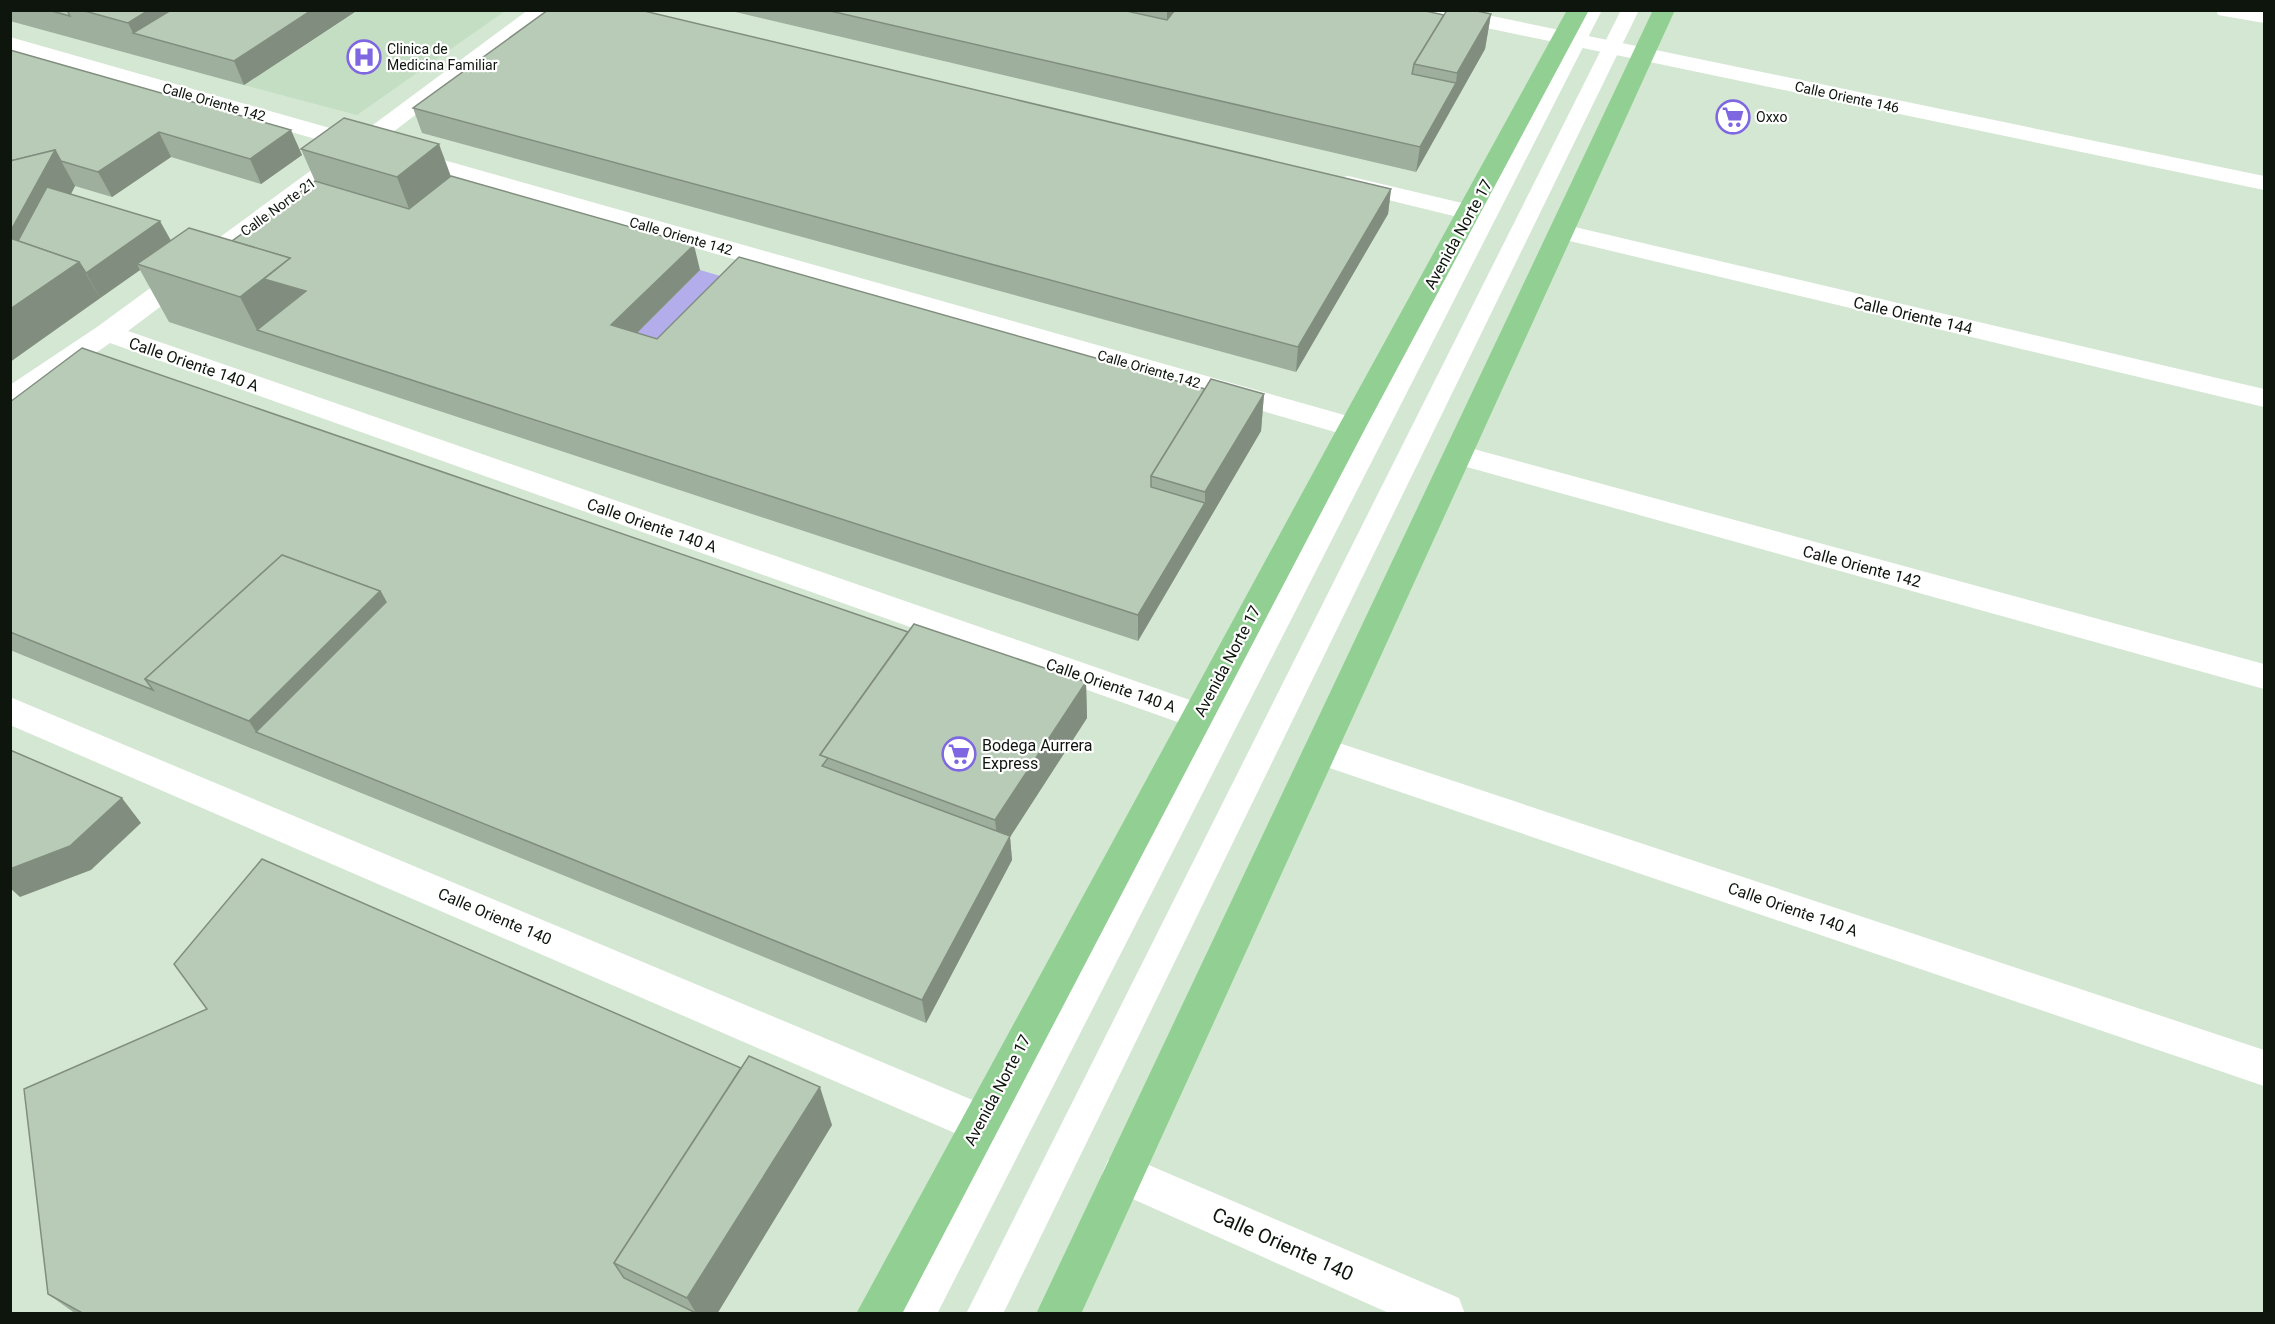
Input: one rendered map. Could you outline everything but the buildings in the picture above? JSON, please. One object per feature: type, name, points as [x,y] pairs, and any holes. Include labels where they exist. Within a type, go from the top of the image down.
[{"type":"main road","points":[[1058,1314],[1562,232],[1627,52],[1664,10]]},
{"type":"main road","name":"Avenida Norte 17","points":[[878,1314],[1352,427],[1573,30]]},
{"type":"street","name":"Calle Norte 21","points":[[10,399],[106,333],[543,10]]},
{"type":"street","name":"Calle Oriente 146","points":[[1429,10],[1573,30],[1627,52],[2265,183]]},
{"type":"street","points":[[2226,10],[2265,18]]},
{"type":"street","name":"Calle Oriente 142","points":[[10,44],[1352,427]]},
{"type":"street","points":[[1330,179],[1470,212]]},
{"type":"street","name":"Calle Oriente 144","points":[[1562,232],[2265,398]]},
{"type":"street","name":"Calle Oriente 140 A","points":[[106,333],[1198,716]]},
{"type":"street","name":"Calle Oriente 142","points":[[1459,455],[2265,677]]},
{"type":"street","name":"Calle Oriente 140","points":[[10,710],[979,1123]]},
{"type":"street","name":"Calle Oriente 140 A","points":[[1321,751],[2265,1068]]},
{"type":"street","name":"Calle Oriente 140","points":[[1123,1174],[1443,1314]]},
{"type":"lane","points":[[917,1314],[1573,30],[1593,10]]},
{"type":"lane","points":[[984,1314],[1522,225],[1627,52],[1630,10]]},
{"type":"shaded area","name":"Clinica de Medicina Familiar","points":[[358,11],[505,11],[357,115],[244,85]]},
{"type":"shaded area","points":[[700,270],[744,283],[664,364],[619,351]]},
{"type":"place","name":"Clinica de Medicina Familiar","points":[[364,57]]},
{"type":"place","name":"Oxxo","points":[[1733,117]]},
{"type":"place","name":"Bodega Aurrera Express","points":[[959,754]]}]
